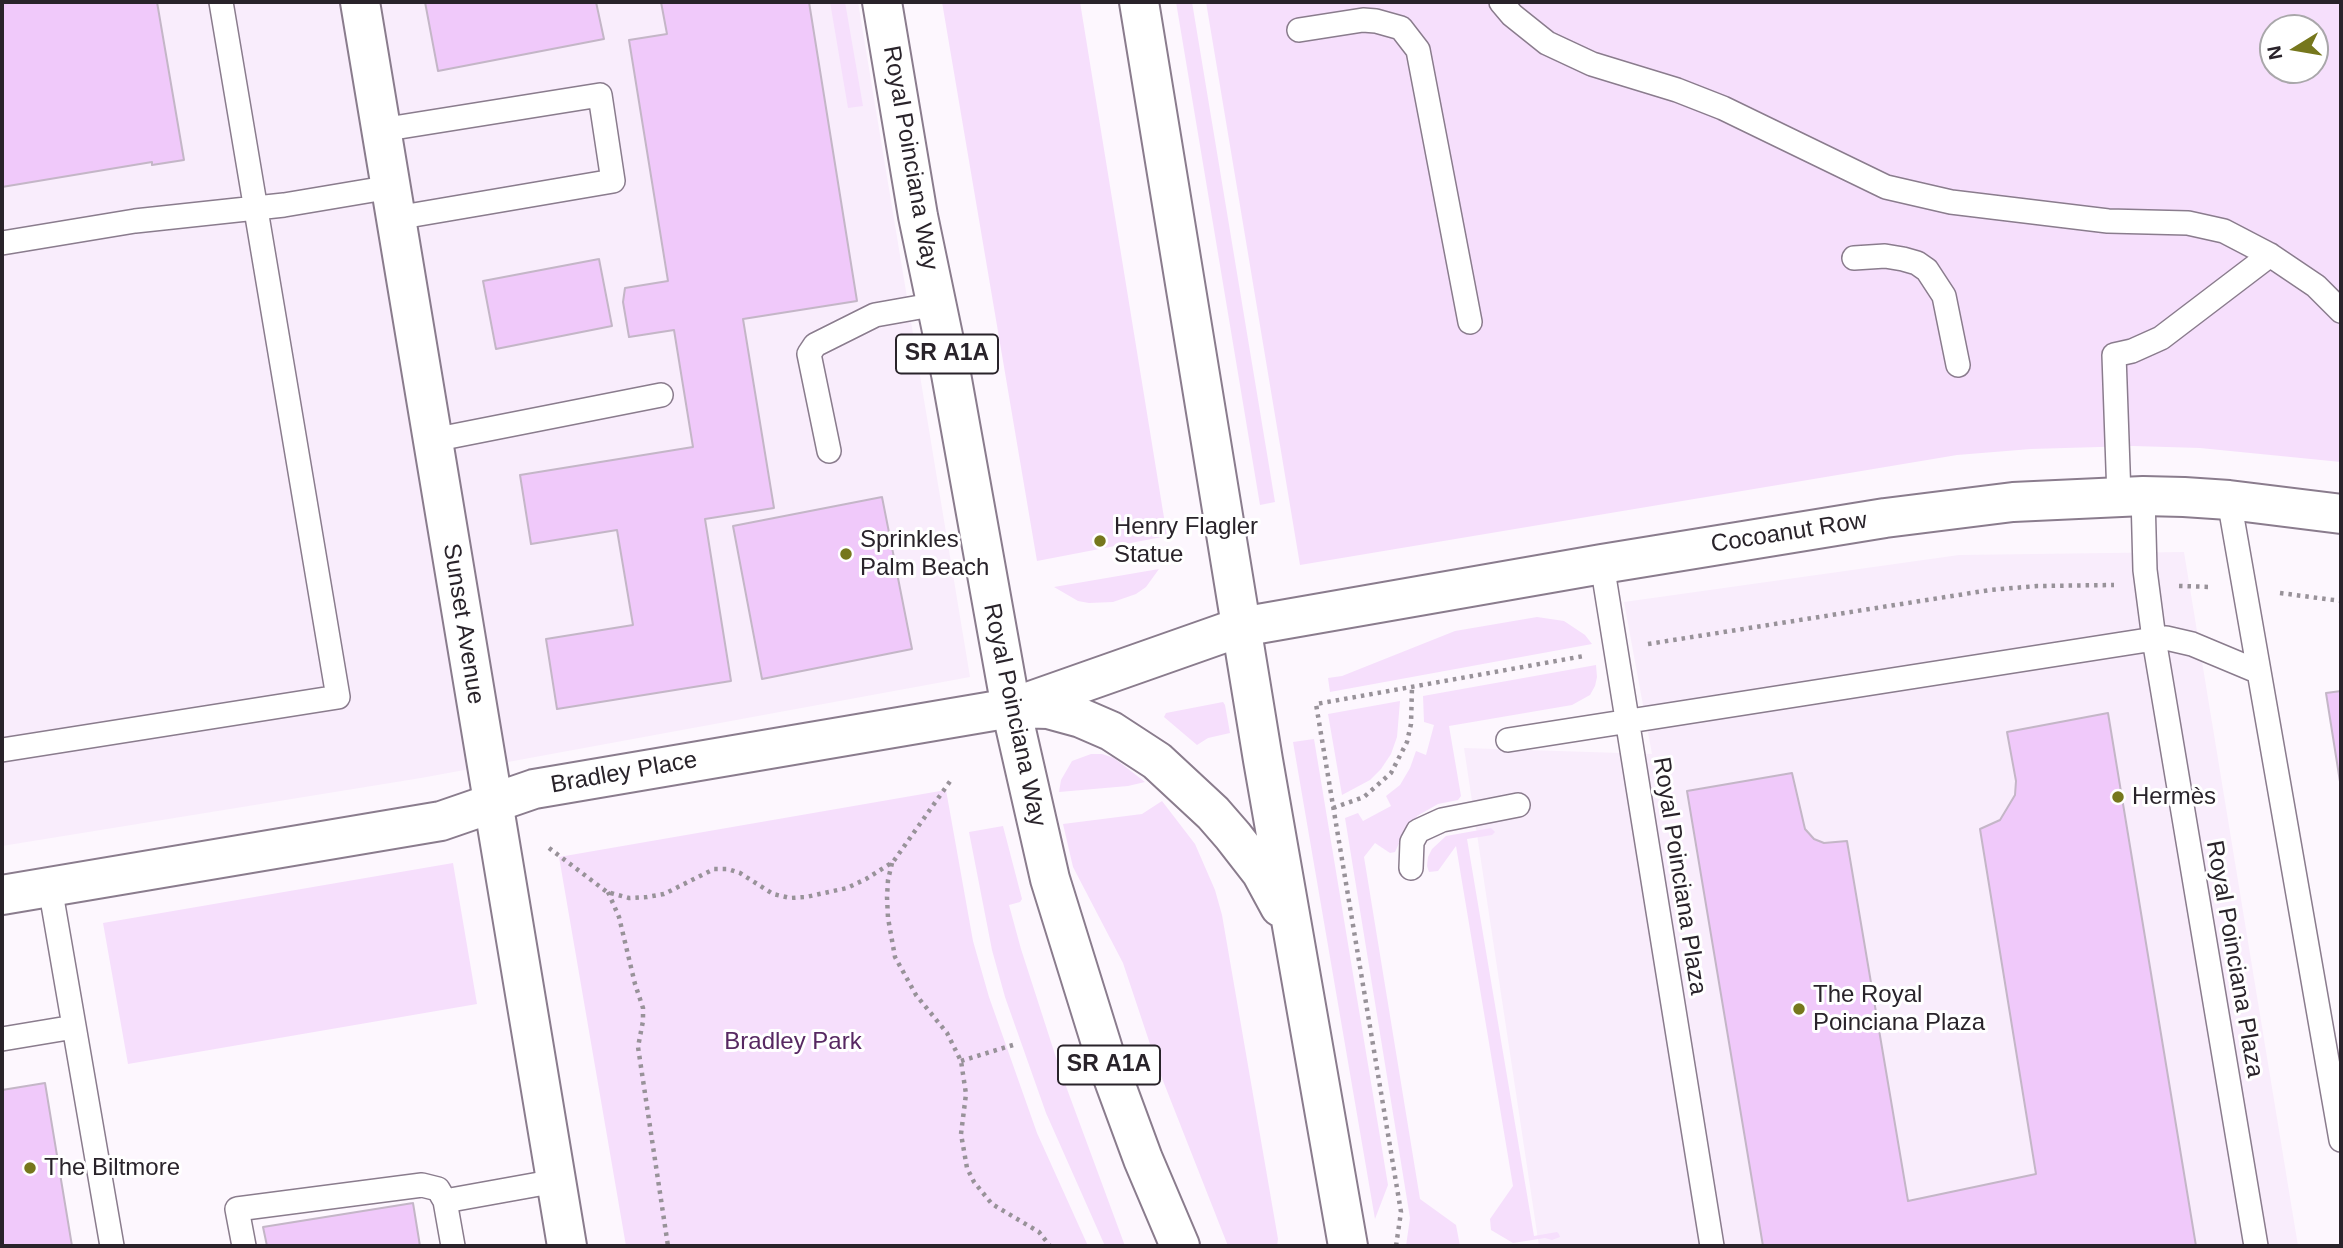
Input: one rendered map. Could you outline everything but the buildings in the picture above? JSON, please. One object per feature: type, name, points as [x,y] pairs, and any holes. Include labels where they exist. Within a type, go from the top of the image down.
[{"type":"street","name":"Sunset Avenue","points":[[360,2],[567,1246]]},
{"type":"street","name":"Royal Poinciana Way","points":[[882,2],[918,216],[937,304],[1010,708],[1053,891],[1110,1069],[1143,1159],[1180,1246]]},
{"type":"street","points":[[1139,2],[1241,627],[1348,1246]]},
{"type":"street","name":"Cocoanut Row","points":[[1241,627],[1602,564],[1946,509],[2013,502],[2131,496],[2229,500],[2341,514]]},
{"type":"street","name":"Bradley Place","points":[[2,895],[441,821],[534,789],[1010,708],[1241,627]]},
{"type":"street","points":[[1010,708],[1048,709],[1081,718],[1111,731],[1157,761],[1213,813],[1233,836],[1261,872],[1292,929]]},
{"type":"lane","points":[[2,750],[338,697],[221,2]]},
{"type":"lane","points":[[1501,2],[1512,15],[1547,43],[1592,64],[1677,90],[1723,108],[1886,187],[1951,202],[2108,221],[2188,223],[2224,231],[2270,255],[2316,286],[2341,311]]},
{"type":"lane","points":[[1299,30],[1363,20],[1390,24],[1401,28],[1418,50],[1470,322]]},
{"type":"lane","points":[[2,243],[135,221],[256,208],[394,203],[613,181],[600,96],[381,130]]},
{"type":"lane","name":"Royal Poinciana Plaza","points":[[2256,1246],[2154,639],[2145,561],[2131,496],[2114,355],[2132,351],[2161,338],[2270,255]]},
{"type":"lane","points":[[1854,258],[1885,256],[1917,263],[1927,270],[1944,296],[1958,365]]},
{"type":"lane","points":[[829,451],[809,354],[815,345],[875,315],[937,304]]},
{"type":"lane","points":[[433,440],[661,395]]},
{"type":"lane","points":[[2229,500],[2341,1140]]},
{"type":"lane","name":"Royal Poinciana Plaza","points":[[1602,564],[1712,1246]]},
{"type":"lane","points":[[1508,740],[2154,639],[2166,638],[2192,643],[2259,672]]},
{"type":"lane","points":[[1411,868],[1412,842],[1418,831],[1429,825],[1518,806]]},
{"type":"lane","points":[[50,887],[112,1246]]},
{"type":"lane","points":[[2,1040],[74,1027]]},
{"type":"lane","points":[[445,1201],[556,1181]]},
{"type":"lane","points":[[244,1246],[237,1209],[422,1185],[438,1189],[445,1201],[453,1246]]},
{"type":"path","points":[[1334,808],[1364,797],[1391,773],[1407,742],[1411,724],[1412,687]]},
{"type":"path","points":[[951,780],[893,862],[887,897],[895,957],[916,995],[947,1033],[961,1061],[966,1094],[961,1134],[967,1168],[974,1182],[992,1204],[1039,1232],[1050,1246]]},
{"type":"path","points":[[549,848],[607,892],[629,898],[647,897],[680,887],[714,869],[728,869],[740,873],[773,894],[790,898],[806,897],[847,888],[893,862]]},
{"type":"path","points":[[607,892],[619,917],[643,1008],[638,1047],[667,1246]]},
{"type":"path","points":[[961,1061],[1013,1045]]},
{"type":"shaded area","points":[[2,2],[858,2],[970,677],[421,778],[2,846]]},
{"type":"shaded area","points":[[2184,552],[2298,1246],[1539,1246],[1464,748],[1652,754],[1624,602],[1959,555]]},
{"type":"green space","points":[[830,2],[845,2],[863,106],[848,108]]},
{"type":"green space","points":[[942,2],[1080,2],[1167,536],[1037,561]]},
{"type":"green space","points":[[1176,2],[1192,2],[1275,502],[1260,505]]},
{"type":"green space","points":[[1206,2],[2341,2],[2341,462],[2200,448],[2133,446],[2031,449],[1957,455],[1300,565]]},
{"type":"green space","points":[[1159,569],[1146,587],[1136,594],[1113,602],[1078,601],[1054,587]]},
{"type":"green space","points":[[1537,617],[1564,621],[1585,635],[1592,644],[1330,692],[1328,678],[1342,676],[1455,631]]},
{"type":"green space","points":[[1596,665],[1597,677],[1590,695],[1572,705],[1449,726],[1461,796],[1458,800],[1438,804],[1417,816],[1395,852],[1390,853],[1375,843],[1364,857],[1420,1199],[1456,1225],[1460,1246],[1406,1246],[1410,1218],[1345,818],[1358,813],[1363,821],[1391,806],[1386,796],[1400,785],[1416,751],[1426,755],[1434,725],[1424,722],[1423,696]]},
{"type":"green space","points":[[1400,701],[1397,737],[1391,754],[1370,780],[1342,795],[1328,714]]},
{"type":"green space","points":[[1223,702],[1230,733],[1208,738],[1197,745],[1164,717],[1166,713]]},
{"type":"green space","points":[[1314,739],[1388,1185],[1375,1219],[1293,742]]},
{"type":"green space","points":[[1091,754],[1114,758],[1145,782],[1059,792],[1061,780],[1072,761]]},
{"type":"green space","name":"Bradley Park","points":[[946,790],[973,941],[989,997],[1037,1133],[1088,1246],[626,1246],[559,857]]},
{"type":"green space","points":[[1162,801],[1195,844],[1215,890],[1222,915],[1278,1239],[1277,1246],[1228,1246],[1158,1068],[1123,963],[1073,867],[1063,824],[1142,814]]},
{"type":"green space","points":[[1003,826],[1022,899],[1009,905],[1021,949],[1060,1070],[1125,1246],[1105,1246],[1046,1113],[1005,997],[992,950],[969,832]]},
{"type":"green space","points":[[1491,828],[1495,832],[1492,835],[1467,839],[1534,1236],[1557,1232],[1560,1237],[1552,1240],[1545,1238],[1513,1243],[1491,1230],[1490,1219],[1513,1186],[1456,846],[1438,871],[1429,872],[1427,866],[1432,849],[1446,836]]},
{"type":"green space","points":[[453,863],[477,1004],[128,1064],[103,923]]},
{"type":"place","name":"Henry Flagler Statue","points":[[1100,541]]},
{"type":"place","name":"Sprinkles Palm Beach","points":[[846,554]]},
{"type":"place","name":"Hermès","points":[[2118,797]]},
{"type":"place","name":"The Royal Poinciana Plaza","points":[[1799,1009]]},
{"type":"place","name":"The Biltmore","points":[[30,1168]]}]
